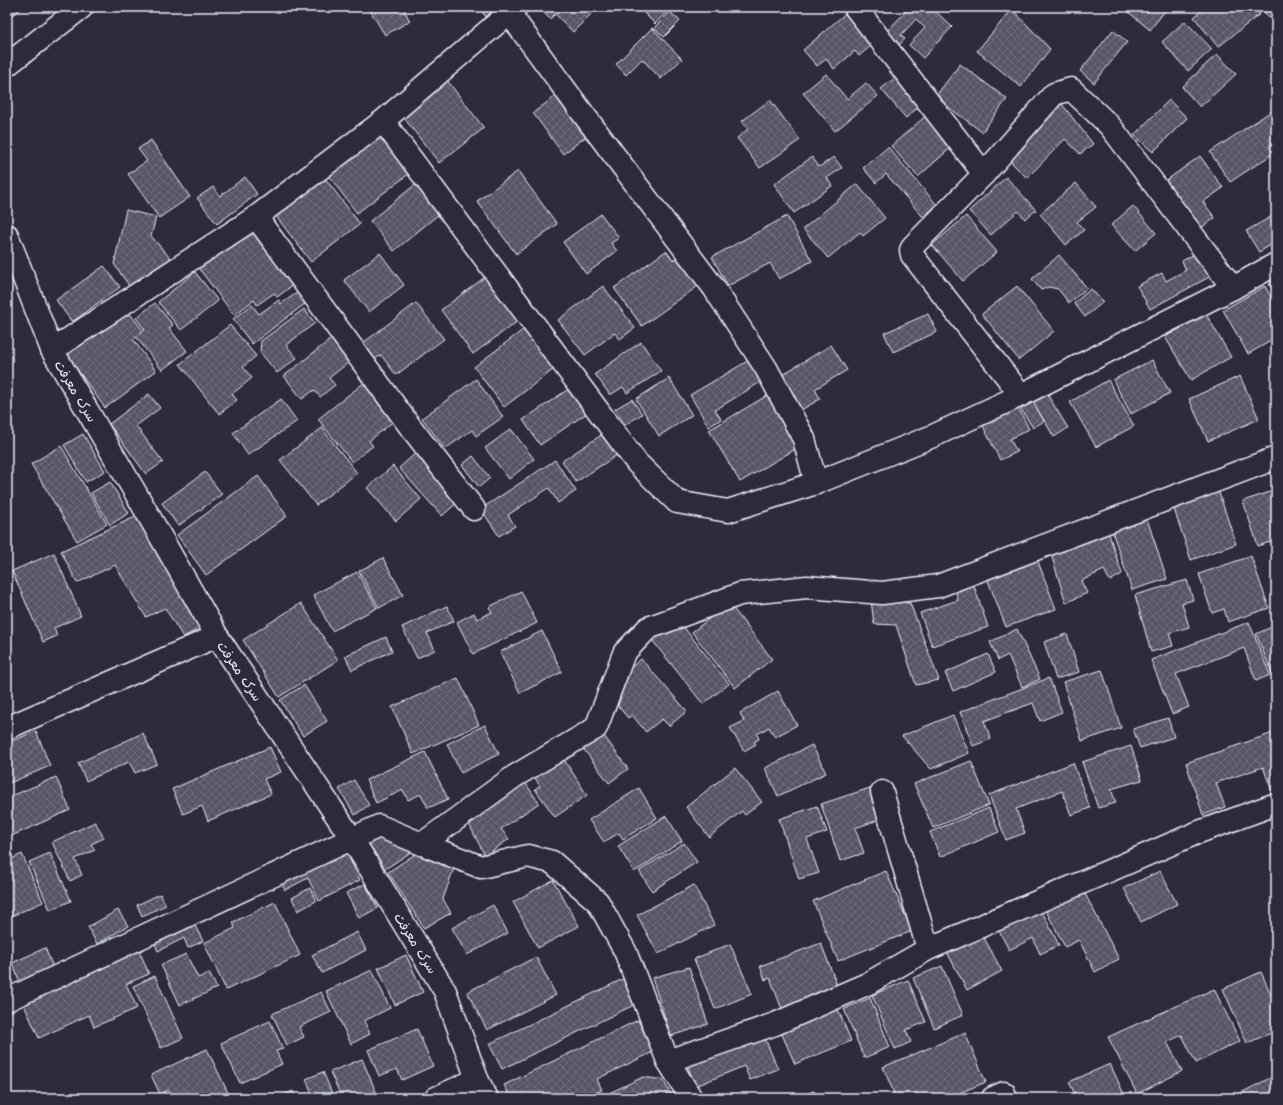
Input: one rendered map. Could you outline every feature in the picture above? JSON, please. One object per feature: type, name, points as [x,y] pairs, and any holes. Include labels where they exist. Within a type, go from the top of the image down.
[{"type":"street","points":[[7,65],[82,7]]},
{"type":"street","points":[[856,7],[984,174]]},
{"type":"street","points":[[52,350],[256,217],[383,121],[513,10],[581,111],[714,288],[754,348],[804,439],[816,483]]},
{"type":"street","points":[[1021,395],[912,254],[911,250],[913,246],[984,174],[1054,94],[1071,89],[1110,126],[1233,288]]},
{"type":"street","points":[[383,121],[637,462],[677,502],[728,510],[816,483],[933,436],[1021,395],[1233,288],[1276,264]]},
{"type":"street","points":[[256,217],[409,425],[474,509]]},
{"type":"street","name":"سرک معرفت","points":[[7,235],[52,350],[217,636],[352,839],[445,991],[477,1079],[487,1098]]},
{"type":"street","points":[[422,844],[515,776],[596,728],[624,653],[648,628],[740,594],[807,587],[882,593],[938,586],[1276,458]]},
{"type":"street","points":[[7,728],[217,636]]},
{"type":"street","points":[[882,792],[928,949]]},
{"type":"street","points":[[668,1061],[775,1024],[868,984],[928,949],[1199,832],[1276,804]]},
{"type":"street","points":[[8,997],[379,826],[481,866],[528,856],[552,862],[598,902],[625,951],[668,1061],[691,1098]]},
{"type":"street","points":[[436,1098],[477,1079]]},
{"type":"street","points":[[992,1098],[1004,1093],[1006,1098]]},
{"type":"building","points":[[7,7],[18,7],[20,10],[7,18]]},
{"type":"building","points":[[368,7],[409,7],[404,10],[410,21],[385,35]]},
{"type":"building","points":[[479,7],[506,7],[488,20]]},
{"type":"building","points":[[538,7],[598,7],[573,32],[555,14],[550,19]]},
{"type":"building","points":[[646,7],[671,7],[655,24],[642,11]]},
{"type":"building","points":[[910,7],[931,7],[952,27],[923,58],[909,45],[925,28],[916,19],[901,35],[905,39],[899,45],[886,32]]},
{"type":"building","points":[[1128,7],[1168,7],[1150,30],[1126,10]]},
{"type":"building","points":[[1206,7],[1254,7],[1260,14],[1218,47],[1194,17]]},
{"type":"building","points":[[1260,7],[1276,7],[1276,12],[1269,18]]},
{"type":"building","points":[[1012,9],[1050,49],[1021,87],[977,51]]},
{"type":"building","points":[[670,12],[680,21],[664,37],[654,28]]},
{"type":"building","points":[[847,12],[874,43],[859,56],[855,51],[834,69],[826,59],[817,66],[803,50]]},
{"type":"building","points":[[1185,21],[1212,49],[1188,71],[1162,42]]},
{"type":"building","points":[[652,28],[682,59],[661,79],[642,59],[626,75],[616,64]]},
{"type":"building","points":[[1113,30],[1127,42],[1094,83],[1080,71]]},
{"type":"building","points":[[1217,54],[1236,74],[1200,107],[1182,87]]},
{"type":"building","points":[[960,64],[1007,99],[982,132],[935,97]]},
{"type":"building","points":[[901,73],[925,101],[906,118],[881,89]]},
{"type":"building","points":[[826,74],[847,99],[866,83],[878,96],[835,131],[803,93]]},
{"type":"building","points":[[446,79],[484,128],[439,163],[401,114]]},
{"type":"building","points":[[561,92],[592,132],[563,154],[533,113]]},
{"type":"building","points":[[1058,99],[1093,144],[1080,154],[1065,139],[1027,178],[1009,160]]},
{"type":"building","points":[[770,100],[800,140],[760,168],[737,138],[748,129],[742,121]]},
{"type":"building","points":[[1169,100],[1187,118],[1153,152],[1134,135]]},
{"type":"building","points":[[1276,108],[1276,141],[1269,146],[1274,153],[1230,182],[1210,152]]},
{"type":"building","points":[[928,114],[955,144],[918,177],[891,146]]},
{"type":"building","points":[[377,130],[410,173],[357,213],[324,170]]},
{"type":"building","points":[[151,140],[190,197],[159,218],[128,174],[147,161],[138,149]]},
{"type":"building","points":[[888,147],[937,205],[923,217],[886,174],[876,183],[863,168]]},
{"type":"building","points":[[1200,156],[1223,188],[1203,202],[1215,218],[1198,230],[1164,182]]},
{"type":"building","points":[[812,157],[819,167],[834,157],[842,168],[827,178],[832,186],[794,213],[774,184]]},
{"type":"building","points":[[518,171],[557,224],[516,254],[477,201]]},
{"type":"building","points":[[321,173],[360,224],[311,262],[272,211]]},
{"type":"building","points":[[245,177],[257,194],[217,224],[197,198],[213,187],[220,196]]},
{"type":"building","points":[[1006,177],[1036,210],[1025,219],[1018,211],[991,235],[969,211]]},
{"type":"building","points":[[1076,183],[1096,207],[1077,222],[1084,230],[1066,245],[1040,214]]},
{"type":"building","points":[[416,184],[439,214],[394,251],[370,221]]},
{"type":"building","points":[[857,184],[885,218],[863,236],[860,232],[828,258],[803,229]]},
{"type":"building","points":[[1133,206],[1156,233],[1135,251],[1111,225]]},
{"type":"building","points":[[126,210],[156,217],[151,236],[171,259],[130,287],[114,264]]},
{"type":"building","points":[[601,214],[619,238],[611,243],[617,251],[586,274],[563,242]]},
{"type":"building","points":[[1276,214],[1276,242],[1259,252],[1246,231]]},
{"type":"building","points":[[787,216],[812,261],[779,279],[770,263],[728,286],[712,257]]},
{"type":"building","points":[[966,216],[997,252],[963,281],[932,245]]},
{"type":"building","points":[[250,229],[293,285],[277,297],[274,293],[257,305],[254,300],[234,315],[197,266]]},
{"type":"building","points":[[666,251],[673,260],[677,257],[698,286],[642,326],[614,288]]},
{"type":"building","points":[[1198,252],[1211,276],[1150,309],[1137,286],[1162,273],[1166,281],[1186,270],[1182,261]]},
{"type":"building","points":[[380,253],[404,285],[369,312],[344,280]]},
{"type":"building","points":[[1059,255],[1087,288],[1069,303],[1058,289],[1049,287],[1041,290],[1032,279]]},
{"type":"building","points":[[104,266],[120,287],[72,322],[56,300]]},
{"type":"building","points":[[195,272],[218,301],[181,330],[158,302]]},
{"type":"building","points":[[489,274],[522,318],[473,354],[441,310]]},
{"type":"building","points":[[1276,280],[1276,295],[1269,284]]},
{"type":"building","points":[[603,286],[635,328],[620,339],[615,333],[585,355],[558,320]]},
{"type":"building","points":[[1017,286],[1054,331],[1019,360],[982,314]]},
{"type":"building","points":[[1265,286],[1276,307],[1276,338],[1248,354],[1223,310]]},
{"type":"building","points":[[1091,289],[1103,302],[1085,317],[1074,303]]},
{"type":"building","points":[[298,292],[306,303],[252,344],[233,319],[252,305],[259,314],[279,300],[281,304]]},
{"type":"building","points":[[155,303],[173,325],[169,328],[187,351],[162,370],[136,337],[145,330],[136,318]]},
{"type":"building","points":[[416,303],[444,339],[396,375],[381,355],[375,359],[363,343]]},
{"type":"building","points":[[304,309],[315,323],[286,345],[297,358],[277,373],[260,352],[261,341]]},
{"type":"building","points":[[128,311],[143,331],[133,339],[156,371],[105,408],[67,355]]},
{"type":"building","points":[[928,314],[937,332],[893,352],[884,333]]},
{"type":"building","points":[[1206,314],[1231,357],[1191,380],[1165,337]]},
{"type":"building","points":[[230,325],[256,356],[243,367],[252,378],[232,394],[237,400],[219,414],[180,364]]},
{"type":"building","points":[[528,326],[558,366],[504,407],[474,367]]},
{"type":"building","points":[[331,339],[349,362],[329,378],[335,385],[320,397],[314,390],[302,399],[284,376]]},
{"type":"building","points":[[641,342],[661,371],[627,393],[623,387],[610,395],[595,374]]},
{"type":"building","points":[[831,345],[847,370],[815,389],[820,399],[801,410],[780,376]]},
{"type":"building","points":[[751,359],[764,380],[715,410],[721,419],[709,427],[690,395]]},
{"type":"building","points":[[1152,360],[1170,393],[1131,414],[1113,380]]},
{"type":"building","points":[[1240,376],[1259,419],[1208,441],[1189,399]]},
{"type":"building","points":[[669,378],[692,415],[659,436],[636,399]]},
{"type":"building","points":[[476,379],[503,417],[476,436],[472,430],[445,449],[422,418]]},
{"type":"building","points":[[1108,380],[1134,426],[1096,447],[1070,402]]},
{"type":"building","points":[[365,382],[395,420],[369,441],[373,446],[352,462],[318,419]]},
{"type":"building","points":[[570,388],[587,413],[540,445],[523,420]]},
{"type":"building","points":[[773,392],[804,444],[740,482],[709,430]]},
{"type":"building","points":[[149,394],[160,408],[136,426],[163,462],[146,474],[109,424]]},
{"type":"building","points":[[1047,394],[1068,428],[1054,437],[1033,402]]},
{"type":"building","points":[[281,399],[297,421],[248,455],[233,433]]},
{"type":"building","points":[[632,399],[642,414],[625,425],[615,409]]},
{"type":"building","points":[[1033,402],[1044,421],[1033,428],[1021,409]]},
{"type":"building","points":[[1019,409],[1029,429],[1010,439],[1017,452],[1000,460],[983,426]]},
{"type":"building","points":[[322,428],[357,473],[316,505],[280,460]]},
{"type":"building","points":[[511,429],[534,459],[509,479],[485,448]]},
{"type":"building","points":[[606,432],[620,453],[576,482],[562,461]]},
{"type":"building","points":[[83,434],[105,471],[86,482],[64,445]]},
{"type":"building","points":[[61,446],[107,524],[77,541],[31,464]]},
{"type":"building","points":[[416,453],[459,501],[442,516],[399,468]]},
{"type":"building","points":[[473,456],[490,478],[479,487],[462,465]]},
{"type":"building","points":[[555,460],[576,491],[558,503],[549,488],[508,515],[515,526],[499,536],[481,509]]},
{"type":"building","points":[[393,466],[421,499],[396,521],[367,488]]},
{"type":"building","points":[[205,472],[222,494],[178,526],[162,503]]},
{"type":"building","points":[[258,476],[287,516],[206,575],[177,535]]},
{"type":"building","points":[[110,482],[129,513],[110,525],[91,493]]},
{"type":"building","points":[[1217,487],[1236,544],[1191,560],[1172,503]]},
{"type":"building","points":[[1276,490],[1276,540],[1258,546],[1243,501]]},
{"type":"building","points":[[1145,513],[1167,579],[1132,590],[1110,525]]},
{"type":"building","points":[[137,516],[205,626],[183,637],[165,608],[146,617],[115,565],[77,583],[61,551]]},
{"type":"building","points":[[1107,528],[1122,574],[1110,581],[1104,570],[1081,581],[1087,593],[1066,603],[1051,554]]},
{"type":"building","points":[[54,553],[81,616],[54,628],[57,636],[43,642],[12,571]]},
{"type":"building","points":[[1251,556],[1269,608],[1228,622],[1224,609],[1212,613],[1199,574]]},
{"type":"building","points":[[383,558],[403,595],[379,608],[359,571]]},
{"type":"building","points":[[1037,559],[1056,609],[1006,627],[987,578]]},
{"type":"building","points":[[357,572],[377,608],[332,631],[313,595]]},
{"type":"building","points":[[1187,580],[1193,600],[1182,603],[1189,627],[1169,633],[1173,646],[1151,652],[1135,595]]},
{"type":"building","points":[[973,583],[988,627],[932,646],[920,613],[958,600],[955,589]]},
{"type":"building","points":[[521,591],[537,623],[473,654],[457,622],[474,613],[477,619],[492,612],[489,607]]},
{"type":"building","points":[[871,600],[910,603],[939,680],[916,685],[896,625],[874,624]]},
{"type":"building","points":[[301,603],[338,660],[279,697],[243,640]]},
{"type":"building","points":[[729,603],[772,659],[735,688],[692,632]]},
{"type":"building","points":[[447,606],[454,621],[427,633],[435,650],[417,658],[402,627]]},
{"type":"building","points":[[678,620],[729,684],[703,704],[652,640]]},
{"type":"building","points":[[1249,622],[1270,675],[1256,681],[1244,648],[1176,674],[1189,707],[1172,714],[1151,660]]},
{"type":"building","points":[[1276,625],[1276,677],[1274,678],[1256,634]]},
{"type":"building","points":[[1017,629],[1040,679],[1022,687],[1008,655],[998,660],[990,642]]},
{"type":"building","points":[[542,631],[562,672],[520,693],[500,652]]},
{"type":"building","points":[[1067,634],[1079,672],[1056,679],[1044,642]]},
{"type":"building","points":[[386,637],[392,651],[352,670],[345,656]]},
{"type":"building","points":[[988,654],[996,672],[953,691],[945,673]]},
{"type":"building","points":[[641,659],[687,711],[669,726],[662,719],[646,732],[632,715],[628,718],[618,706],[628,670]]},
{"type":"building","points":[[1102,670],[1121,728],[1082,741],[1063,682]]},
{"type":"building","points":[[458,678],[479,725],[413,754],[392,707]]},
{"type":"building","points":[[1049,678],[1062,712],[1040,721],[1033,703],[984,721],[991,739],[973,746],[960,712]]},
{"type":"building","points":[[304,685],[327,721],[303,736],[280,700]]},
{"type":"building","points":[[778,691],[797,725],[775,737],[769,727],[757,734],[759,739],[754,742],[756,744],[744,751],[730,728],[744,721],[740,713]]},
{"type":"building","points":[[953,715],[969,753],[931,769],[902,736]]},
{"type":"building","points":[[1168,718],[1174,737],[1140,748],[1133,729]]},
{"type":"building","points":[[485,725],[499,754],[461,773],[447,744]]},
{"type":"building","points":[[36,731],[50,766],[7,784],[7,743]]},
{"type":"building","points":[[1276,732],[1276,789],[1272,791],[1263,767],[1216,783],[1225,807],[1203,815],[1186,763]]},
{"type":"building","points":[[143,733],[157,764],[135,773],[129,762],[86,781],[78,763]]},
{"type":"building","points":[[602,733],[628,769],[609,783],[582,747]]},
{"type":"building","points":[[812,745],[826,773],[778,796],[765,768]]},
{"type":"building","points":[[1131,746],[1142,780],[1111,789],[1116,803],[1098,808],[1082,762]]},
{"type":"building","points":[[270,747],[281,772],[264,779],[271,794],[208,821],[202,806],[183,814],[172,789]]},
{"type":"building","points":[[425,752],[448,799],[428,808],[421,794],[408,800],[403,790],[376,803],[366,780]]},
{"type":"building","points":[[563,758],[587,795],[555,817],[535,789],[540,786],[535,778]]},
{"type":"building","points":[[971,761],[989,805],[933,828],[914,784]]},
{"type":"building","points":[[1073,763],[1090,808],[1071,815],[1062,791],[1016,809],[1025,833],[1006,840],[989,795]]},
{"type":"building","points":[[735,768],[762,802],[745,815],[742,811],[709,837],[686,807]]},
{"type":"building","points":[[56,777],[70,810],[7,838],[7,798]]},
{"type":"building","points":[[354,780],[369,805],[355,815],[339,789]]},
{"type":"building","points":[[524,781],[539,803],[501,829],[509,839],[485,856],[467,820]]},
{"type":"building","points":[[639,788],[657,818],[623,839],[619,833],[604,842],[589,820]]},
{"type":"building","points":[[870,788],[881,819],[855,828],[864,853],[840,861],[821,804]]},
{"type":"building","points":[[817,806],[827,832],[807,839],[819,873],[799,879],[779,819]]},
{"type":"building","points":[[989,808],[999,832],[940,857],[930,832]]},
{"type":"building","points":[[666,816],[682,841],[634,872],[618,846]]},
{"type":"building","points":[[95,822],[104,838],[91,844],[95,850],[75,859],[82,875],[70,881],[52,842]]},
{"type":"building","points":[[382,832],[416,849],[385,869],[368,842]]},
{"type":"building","points":[[684,843],[697,862],[652,891],[639,871]]},
{"type":"building","points":[[344,847],[360,880],[319,901],[308,878],[285,890],[280,880]]},
{"type":"building","points":[[420,851],[456,862],[443,899],[451,913],[424,928],[388,872]]},
{"type":"building","points":[[50,853],[71,901],[50,910],[29,862]]},
{"type":"building","points":[[22,854],[43,902],[7,918],[7,861]]},
{"type":"building","points":[[886,871],[912,931],[838,961],[813,901]]},
{"type":"building","points":[[1160,871],[1177,904],[1141,922],[1124,888]]},
{"type":"building","points":[[553,880],[579,926],[538,948],[513,902]]},
{"type":"building","points":[[365,884],[378,908],[359,918],[346,893]]},
{"type":"building","points":[[694,885],[714,925],[658,954],[637,915]]},
{"type":"building","points":[[310,888],[316,901],[298,911],[292,898]]},
{"type":"building","points":[[1082,888],[1119,959],[1095,972],[1079,940],[1065,947],[1044,907]]},
{"type":"building","points":[[160,894],[166,905],[142,916],[137,905]]},
{"type":"building","points":[[275,902],[300,955],[226,990],[204,943],[235,928],[233,922]]},
{"type":"building","points":[[493,905],[508,933],[467,955],[452,928]]},
{"type":"building","points":[[1040,908],[1059,945],[1040,954],[1033,938],[1009,950],[998,929]]},
{"type":"building","points":[[118,910],[128,926],[97,944],[88,927]]},
{"type":"building","points":[[194,924],[203,941],[188,948],[184,938],[158,951],[154,942]]},
{"type":"building","points":[[357,932],[366,950],[322,973],[312,955]]},
{"type":"building","points":[[982,934],[1002,971],[967,990],[947,952]]},
{"type":"building","points":[[821,943],[838,988],[782,1009],[770,978],[765,980],[760,966]]},
{"type":"building","points":[[730,944],[752,994],[715,1009],[694,959]]},
{"type":"building","points":[[45,948],[53,967],[20,982],[12,963]]},
{"type":"building","points":[[139,950],[149,974],[126,984],[137,1008],[94,1027],[89,1015],[39,1038],[23,1003]]},
{"type":"building","points":[[186,954],[198,978],[209,973],[217,988],[180,1005],[161,965]]},
{"type":"building","points":[[406,955],[423,992],[395,1005],[378,968]]},
{"type":"building","points":[[536,957],[556,995],[487,1030],[467,992]]},
{"type":"building","points":[[942,966],[963,1015],[934,1028],[913,978]]},
{"type":"building","points":[[689,967],[708,1024],[671,1036],[652,978]]},
{"type":"building","points":[[372,970],[390,1008],[364,1021],[370,1034],[351,1044],[326,991]]},
{"type":"building","points":[[1261,972],[1276,1006],[1276,1031],[1247,1043],[1223,989]]},
{"type":"building","points":[[155,976],[183,1038],[161,1048],[133,986]]},
{"type":"building","points":[[625,978],[638,1003],[502,1069],[489,1044]]},
{"type":"building","points":[[908,980],[926,1022],[906,1030],[911,1042],[895,1049],[872,995]]},
{"type":"building","points":[[1214,989],[1240,1041],[1196,1063],[1182,1035],[1167,1042],[1182,1071],[1137,1094],[1108,1037]]},
{"type":"building","points":[[321,992],[331,1012],[299,1027],[304,1037],[287,1045],[272,1014]]},
{"type":"building","points":[[870,998],[890,1047],[864,1058],[844,1009]]},
{"type":"building","points":[[838,1009],[851,1041],[795,1064],[781,1032]]},
{"type":"building","points":[[638,1020],[653,1052],[597,1079],[602,1090],[586,1098],[511,1098],[504,1085]]},
{"type":"building","points":[[270,1021],[283,1049],[276,1051],[282,1064],[240,1083],[221,1043]]},
{"type":"building","points":[[417,1029],[433,1066],[402,1080],[397,1069],[379,1076],[368,1050]]},
{"type":"building","points":[[965,1033],[986,1082],[947,1098],[896,1098],[883,1067]]},
{"type":"building","points":[[763,1034],[778,1069],[750,1080],[744,1066],[696,1086],[687,1065]]},
{"type":"building","points":[[207,1049],[230,1097],[173,1098],[169,1090],[160,1094],[151,1075]]},
{"type":"building","points":[[362,1059],[376,1092],[362,1098],[342,1098],[330,1072]]},
{"type":"building","points":[[1110,1064],[1123,1092],[1109,1098],[1077,1098],[1069,1082]]},
{"type":"building","points":[[323,1072],[334,1098],[314,1098],[306,1079]]},
{"type":"building","points":[[1276,1075],[1276,1098],[1236,1098],[1235,1096]]},
{"type":"building","points":[[643,1077],[663,1080],[673,1098],[604,1098],[603,1096]]},
{"type":"building","points":[[293,1091],[296,1098],[277,1098]]},
{"type":"building","points":[[814,1091],[818,1098],[793,1098]]}]
